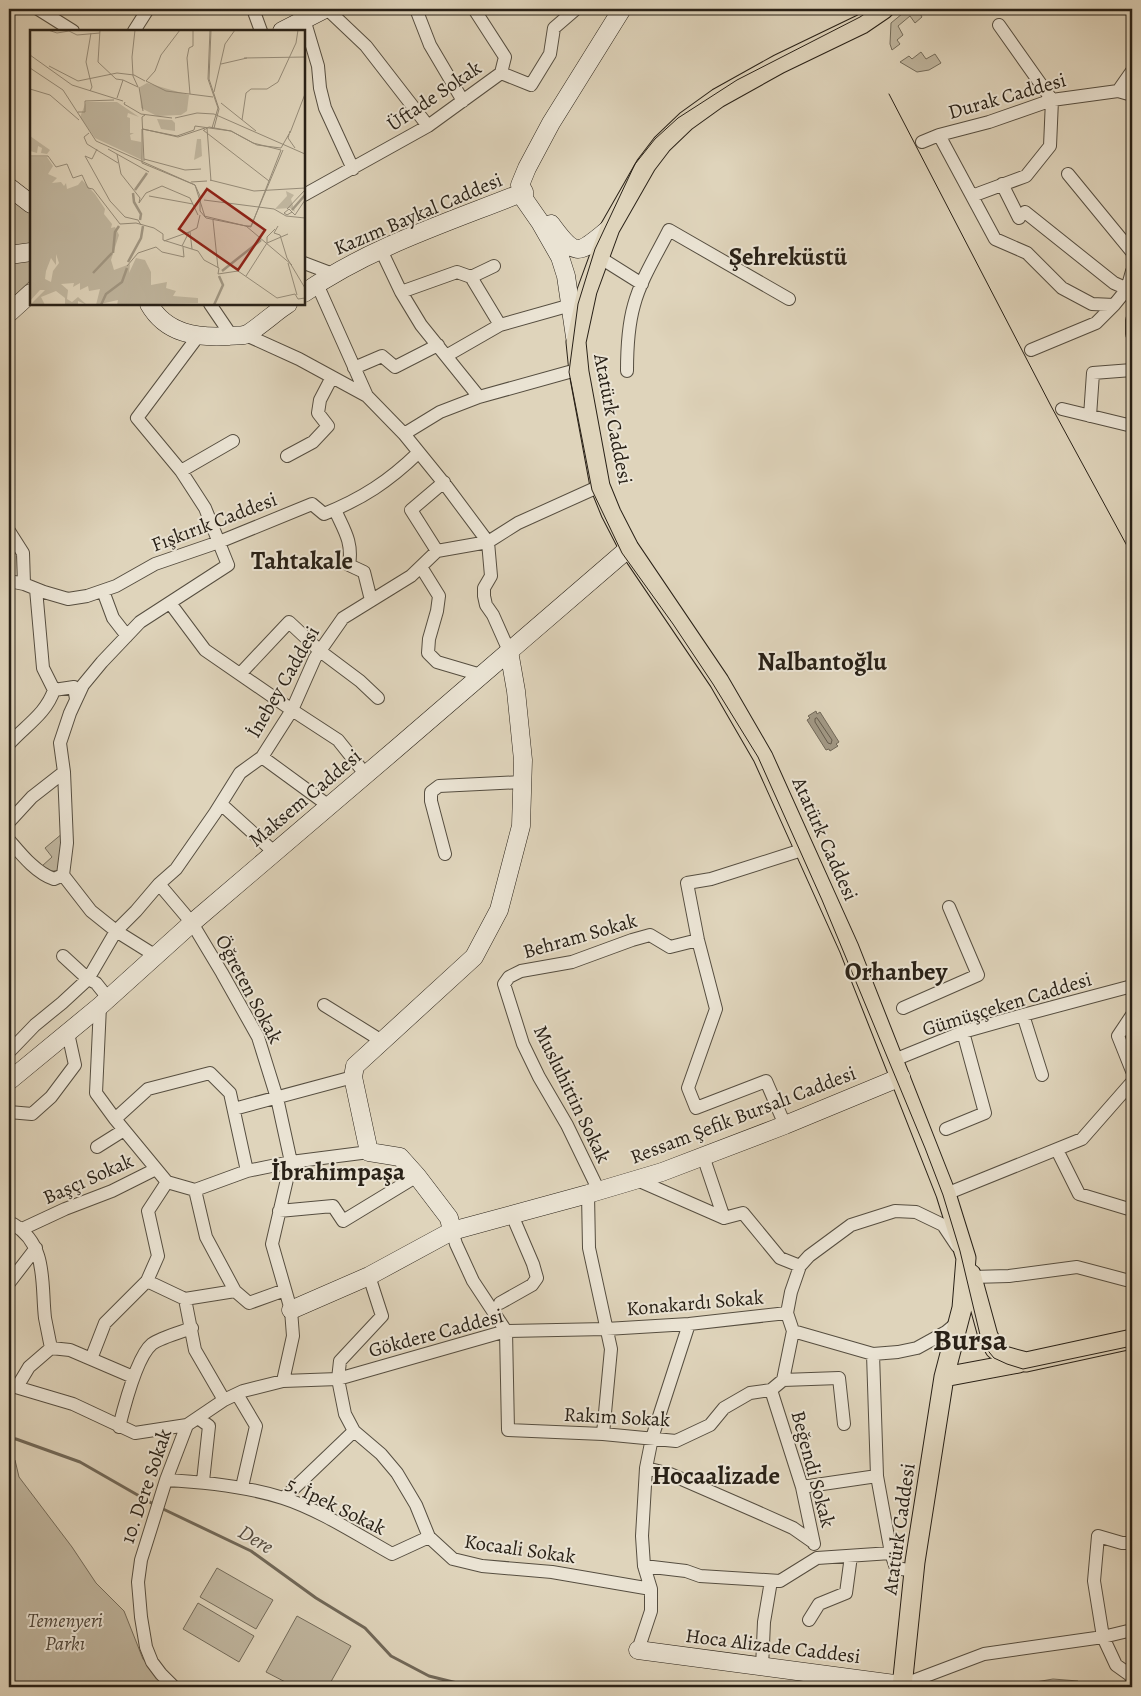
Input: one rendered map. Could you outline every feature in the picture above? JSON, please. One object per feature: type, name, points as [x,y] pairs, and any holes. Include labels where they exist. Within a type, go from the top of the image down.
[{"type":"main road","points":[[283,30],[303,14],[326,9]]},
{"type":"main road","points":[[524,192],[520,185],[522,178],[551,123],[622,9]]},
{"type":"main road","name":"Atatürk Caddesi","points":[[884,9],[862,24],[779,64],[718,98],[686,121],[662,144],[646,165],[610,228],[587,291],[576,342],[579,372],[600,486],[629,548],[727,695],[763,757],[846,942],[898,1069],[946,1194],[966,1258],[964,1298],[960,1320],[944,1377],[914,1571],[902,1686]]},
{"type":"main road","points":[[9,187],[30,200]]},
{"type":"main road","name":"Kazım Baykal Caddesi","points":[[524,192],[531,196],[569,246],[578,249],[587,247],[610,228]]},
{"type":"main road","name":"Kazım Baykal Caddesi","points":[[310,288],[381,250],[524,192]]},
{"type":"main road","name":"Kazım Baykal Caddesi","points":[[524,192],[524,199],[544,228],[560,257],[566,276],[576,342]]},
{"type":"main road","points":[[9,255],[30,252]]},
{"type":"main road","points":[[9,313],[30,294]]},
{"type":"main road","points":[[149,305],[152,311],[167,326],[211,337],[239,335],[286,305]]},
{"type":"main road","name":"Maksem Caddesi","points":[[10,1075],[68,1033],[274,852],[629,548]]},
{"type":"main road","points":[[452,1231],[449,1218],[400,1157],[369,1152],[354,1077],[355,1066],[474,957],[499,910],[521,826],[523,760],[516,691],[509,651]]},
{"type":"main road","name":"Ressam Şefik Bursalı Caddesi","points":[[291,1310],[369,1276],[452,1231],[593,1193],[703,1156],[785,1124],[898,1069]]},
{"type":"main road","points":[[966,1258],[984,1326],[991,1343],[1004,1356],[1026,1362]]},
{"type":"main road","points":[[944,1377],[1026,1362],[1132,1339]]},
{"type":"main road","name":"Hoca Alizade Caddesi","points":[[638,1650],[902,1686]]},
{"type":"street","points":[[38,9],[71,30]]},
{"type":"street","points":[[135,30],[148,9]]},
{"type":"street","points":[[254,9],[261,30]]},
{"type":"street","points":[[326,9],[366,46],[428,126]]},
{"type":"street","points":[[416,9],[430,44],[463,101]]},
{"type":"street","points":[[474,9],[505,58],[501,73]]},
{"type":"street","name":"Üftade Sokak","points":[[305,194],[428,126],[501,73],[531,85],[550,54],[554,28],[576,9]]},
{"type":"street","points":[[303,14],[318,66],[320,88],[325,108],[354,168]]},
{"type":"street","points":[[972,196],[1026,176],[1050,146],[1052,100],[1000,25]]},
{"type":"street","points":[[1118,91],[1132,71]]},
{"type":"street","name":"Durak Caddesi","points":[[922,142],[939,135],[989,122],[1052,100],[1118,91],[1132,96]]},
{"type":"street","points":[[939,135],[995,239],[1027,254],[1062,288],[1092,304],[1114,305]]},
{"type":"street","points":[[1068,174],[1132,252]]},
{"type":"street","points":[[1002,184],[1022,215],[1114,283],[1130,290]]},
{"type":"street","points":[[626,371],[634,305],[642,284],[669,230],[789,299]]},
{"type":"street","points":[[381,250],[401,292],[421,325],[479,397]]},
{"type":"street","points":[[599,257],[642,284]]},
{"type":"street","points":[[305,263],[333,274]]},
{"type":"street","points":[[471,277],[494,266]]},
{"type":"street","points":[[1031,350],[1096,323],[1130,290],[1132,271]]},
{"type":"street","points":[[401,292],[457,272],[471,277],[500,325]]},
{"type":"street","points":[[310,288],[354,368],[367,396]]},
{"type":"street","points":[[211,305],[239,335],[299,359],[367,396],[404,434],[444,482],[488,542],[491,576],[484,588],[484,596],[509,651]]},
{"type":"street","points":[[446,356],[500,325],[571,305]]},
{"type":"street","points":[[1132,320],[1132,334]]},
{"type":"street","points":[[156,956],[116,931],[91,911],[64,875],[68,844],[64,772],[60,744],[70,713],[83,685],[102,662],[140,622],[228,565],[205,508],[181,471],[137,418],[199,335]]},
{"type":"street","points":[[354,368],[382,356],[395,367],[438,345]]},
{"type":"street","points":[[1090,416],[1094,373],[1132,370]]},
{"type":"street","points":[[404,434],[440,412],[479,397],[569,372],[579,372]]},
{"type":"street","points":[[287,456],[313,442],[328,426],[318,412],[320,400],[332,377]]},
{"type":"street","points":[[1062,409],[1132,426]]},
{"type":"street","points":[[181,471],[233,441]]},
{"type":"street","points":[[371,600],[364,572],[349,565],[351,552],[348,537],[335,510],[375,490],[394,476],[418,453]]},
{"type":"street","points":[[444,482],[411,510],[437,551],[488,542],[518,523],[600,486]]},
{"type":"street","name":"Fışkırık Caddesi","points":[[9,581],[68,599],[87,596],[116,586],[155,564],[219,542],[312,504],[324,514],[335,510]]},
{"type":"street","points":[[9,531],[23,553],[43,668],[54,690],[50,702],[34,721],[9,744]]},
{"type":"street","name":"İnebey Caddesi","points":[[9,1052],[35,1025],[62,1004],[88,979],[116,931],[159,884],[176,869],[240,773],[262,757],[292,710],[320,651],[343,618],[411,576],[437,551]]},
{"type":"street","points":[[421,567],[439,596],[438,611],[429,639],[428,653],[437,662],[481,675]]},
{"type":"street","points":[[103,590],[113,618],[127,636]]},
{"type":"street","points":[[170,603],[205,650],[338,740],[366,774]]},
{"type":"street","points":[[240,674],[289,622],[320,651],[360,681],[378,698]]},
{"type":"street","points":[[54,690],[74,687],[76,699]]},
{"type":"street","points":[[262,757],[329,806]]},
{"type":"street","points":[[9,822],[32,797],[64,772]]},
{"type":"street","points":[[445,854],[430,801],[431,792],[439,786],[522,782]]},
{"type":"street","points":[[221,804],[274,852]]},
{"type":"street","points":[[9,840],[13,855],[45,876],[54,879],[64,875]]},
{"type":"street","points":[[785,1124],[766,1081],[696,1108],[688,1088],[716,1009],[698,940],[687,883],[711,879],[805,849]]},
{"type":"street","name":"Öğreten Sokak","points":[[159,884],[192,923],[258,1037],[277,1098],[291,1162]]},
{"type":"street","points":[[903,1008],[978,975],[949,907]]},
{"type":"street","name":"Behram Sokak","points":[[504,984],[509,977],[522,972],[572,962],[650,935],[670,947],[698,940]]},
{"type":"street","points":[[63,956],[88,979],[96,983],[104,1002],[96,1093],[167,1182],[194,1190],[247,1171],[291,1162],[369,1152]]},
{"type":"street","name":"Musluhittin Sokak","points":[[504,984],[522,1044],[567,1125],[593,1193]]},
{"type":"street","name":"Gümüşçeken Caddesi","points":[[898,1069],[963,1032],[1132,986]]},
{"type":"street","points":[[324,1005],[382,1042]]},
{"type":"street","points":[[1132,1014],[1118,1036],[1132,1071]]},
{"type":"street","points":[[1023,1015],[1042,1075]]},
{"type":"street","points":[[946,1129],[985,1113],[963,1032]]},
{"type":"street","points":[[9,1112],[32,1114],[51,1097],[75,1065],[68,1033]]},
{"type":"street","points":[[115,1119],[148,1089],[210,1073],[230,1093],[247,1171]]},
{"type":"street","points":[[234,1109],[354,1077]]},
{"type":"street","points":[[946,1194],[1082,1139],[1132,1082]]},
{"type":"street","points":[[97,1147],[124,1130]]},
{"type":"street","points":[[1057,1150],[1079,1194],[1132,1210]]},
{"type":"street","points":[[703,1156],[724,1218]]},
{"type":"street","points":[[283,1381],[293,1336],[291,1310],[272,1244],[291,1162]]},
{"type":"street","name":"Başçı Sokak","points":[[22,1229],[64,1209],[112,1191],[156,1169]]},
{"type":"street","points":[[279,1211],[333,1206],[343,1221],[417,1176]]},
{"type":"street","points":[[635,1179],[724,1218],[743,1213],[780,1258],[800,1266]]},
{"type":"street","points":[[91,1359],[105,1323],[147,1281],[158,1256],[148,1211],[167,1182]]},
{"type":"street","points":[[194,1190],[206,1237],[235,1291],[249,1303],[285,1290]]},
{"type":"street","points":[[593,1193],[588,1248],[611,1349],[603,1434]]},
{"type":"street","points":[[844,1424],[839,1378],[783,1380],[793,1331],[787,1313],[791,1292],[800,1266],[809,1256],[851,1225],[895,1211],[916,1212],[943,1225],[966,1258]]},
{"type":"street","points":[[500,1303],[532,1286],[537,1278],[512,1215]]},
{"type":"street","points":[[9,1225],[13,1224],[22,1229],[36,1248],[41,1266],[51,1348]]},
{"type":"street","points":[[452,1231],[472,1281],[506,1331]]},
{"type":"street","points":[[9,1284],[36,1248]]},
{"type":"street","points":[[972,1277],[1009,1276],[1077,1267],[1132,1280]]},
{"type":"street","points":[[338,1379],[340,1361],[382,1316],[369,1276]]},
{"type":"street","points":[[147,1281],[185,1299],[235,1291]]},
{"type":"street","points":[[185,1299],[195,1350],[224,1400]]},
{"type":"street","name":"Konakardı Sokak","points":[[606,1329],[689,1324],[787,1313]]},
{"type":"street","points":[[793,1331],[873,1354],[917,1348],[946,1332],[960,1320]]},
{"type":"street","points":[[638,1650],[651,1611],[651,1589],[644,1566],[642,1536],[646,1468],[652,1438],[689,1324]]},
{"type":"street","points":[[118,1427],[133,1377],[151,1344],[192,1328]]},
{"type":"street","name":"Gökdere Caddesi","points":[[192,1421],[224,1400],[243,1391],[283,1381],[338,1379],[506,1331],[606,1329]]},
{"type":"street","name":"Rakım Sokak","points":[[506,1331],[508,1430],[603,1434],[676,1441],[710,1425],[724,1408],[750,1393],[771,1390],[783,1380]]},
{"type":"street","points":[[133,1377],[70,1350],[51,1348],[29,1366],[13,1386],[73,1404],[118,1427],[135,1433],[192,1421],[209,1426],[203,1482]]},
{"type":"street","points":[[873,1354],[876,1476],[891,1553],[896,1568],[914,1571]]},
{"type":"street","name":"Kocaali Sokak","points":[[338,1379],[345,1414],[354,1431],[380,1454],[397,1473],[416,1505],[429,1537],[454,1559],[482,1566],[552,1572],[651,1589]]},
{"type":"street","name":"Beğendi Sokak","points":[[771,1390],[802,1487],[816,1558]]},
{"type":"street","points":[[237,1394],[256,1426],[242,1488]]},
{"type":"street","name":"10. Dere Sokak","points":[[174,1687],[152,1662],[146,1647],[138,1582],[141,1560],[166,1480],[192,1421]]},
{"type":"street","points":[[284,1498],[354,1431]]},
{"type":"street","points":[[646,1468],[670,1474],[755,1511],[793,1528],[813,1542]]},
{"type":"street","points":[[802,1487],[876,1476]]},
{"type":"street","name":"5. İpek Sokak","points":[[166,1480],[203,1482],[242,1488],[284,1498],[334,1521],[392,1554],[429,1537]]},
{"type":"street","points":[[1132,1543],[1122,1543],[1098,1536],[1094,1581],[1103,1637],[1116,1665],[1130,1675],[1132,1679]]},
{"type":"street","points":[[644,1566],[686,1571],[700,1576],[780,1581],[816,1558],[891,1553]]},
{"type":"street","points":[[809,1620],[819,1604],[846,1593],[851,1556]]},
{"type":"street","points":[[762,1666],[764,1622],[771,1581]]},
{"type":"street","points":[[902,1686],[984,1654],[1103,1637],[1132,1630]]},
{"type":"green space","points":[[908,9],[920,9],[918,10],[922,17],[915,23],[910,16],[898,26],[903,35],[897,40],[900,44],[892,50],[890,44],[891,23]]},
{"type":"green space","points":[[921,52],[926,59],[935,54],[941,63],[929,70],[917,72],[900,62],[909,56],[912,59]]},
{"type":"green space","points":[[9,196],[30,211],[30,281],[9,301]]},
{"type":"green space","points":[[69,828],[65,867],[56,871],[48,870],[42,866],[52,857],[45,848]]},
{"type":"green space","name":"Temenyeri Parkı","points":[[9,1458],[15,1460],[19,1477],[72,1547],[96,1583],[124,1611],[143,1659],[167,1687],[9,1687]]},
{"type":"green space","points":[[217,1568],[273,1600],[256,1629],[200,1597]]},
{"type":"green space","points":[[198,1603],[254,1636],[239,1662],[183,1629]]},
{"type":"green space","points":[[297,1616],[351,1646],[328,1687],[295,1687],[266,1672]]},
{"type":"green space","points":[[1053,1679],[1078,1681],[1075,1687],[1007,1687]]},
{"type":"water","points":[[816,711],[817,714],[820,712],[839,742],[836,744],[838,746],[830,751],[829,749],[826,750],[807,720],[810,718],[808,716]]},
{"type":"waterway","name":"Dere","points":[[9,1438],[80,1462],[155,1505]]},
{"type":"waterway","name":"Dere","points":[[161,1508],[251,1551],[316,1598],[365,1628],[391,1656],[429,1676],[473,1687]]},
{"type":"tram line","points":[[872,9],[737,80],[678,118],[655,139],[635,164],[595,249],[578,304],[569,372],[592,490],[622,553],[673,624],[758,757],[822,900],[943,1195],[960,1251],[981,1339],[985,1347],[994,1358],[1023,1369],[1132,1346]]},
{"type":"tram line","points":[[889,94],[1051,406],[1132,555]]},
{"type":"district","name":"Şehreküstü","points":[[788,257]]},
{"type":"district","name":"Tahtakale","points":[[302,561]]},
{"type":"district","name":"Nalbantoğlu","points":[[822,662]]},
{"type":"district","name":"Orhanbey","points":[[896,972]]},
{"type":"district","name":"İbrahimpaşa","points":[[338,1172]]},
{"type":"district","name":"Bursa","points":[[970,1340]]},
{"type":"district","name":"Hocaalizade","points":[[716,1476]]}]
